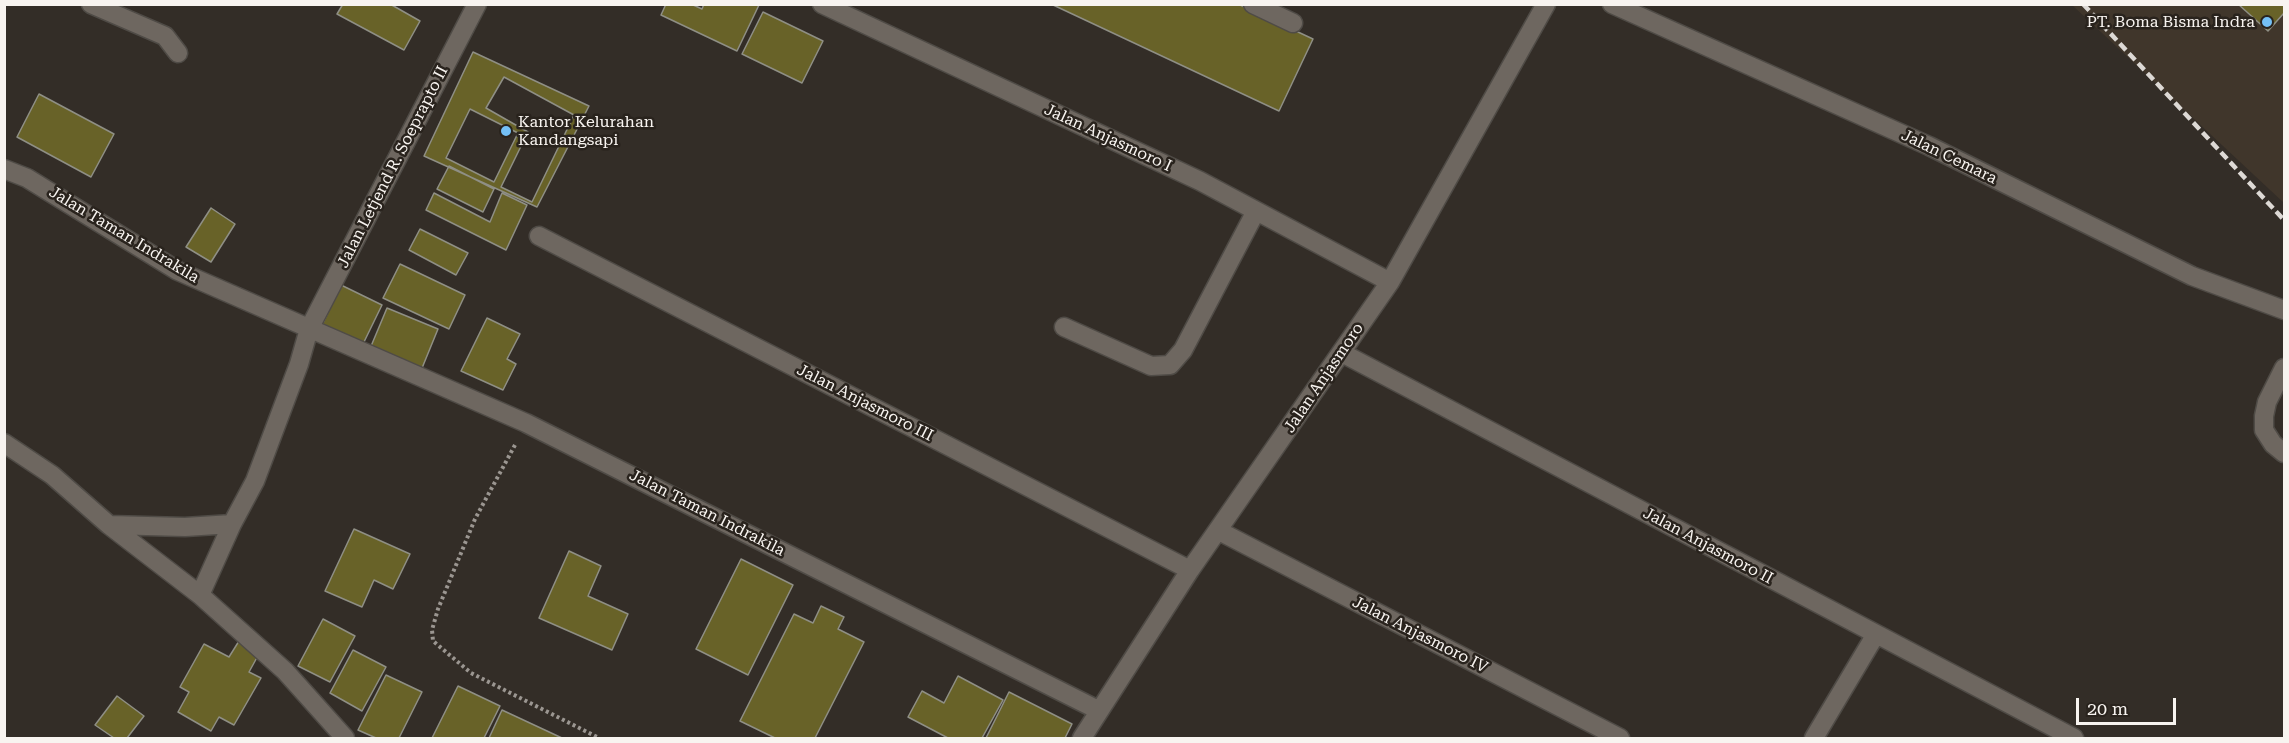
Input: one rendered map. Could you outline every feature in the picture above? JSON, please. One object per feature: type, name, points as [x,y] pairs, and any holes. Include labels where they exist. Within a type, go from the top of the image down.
[{"type":"street","points":[[92,4],[165,36],[178,53]]},
{"type":"street","name":"Jalan Letjend R. Soeprapto II","points":[[309,329],[477,4]]},
{"type":"street","name":"Jalan Anjasmoro I","points":[[822,4],[1200,181],[1390,282]]},
{"type":"street","points":[[1253,4],[1293,23]]},
{"type":"street","name":"Jalan Anjasmoro","points":[[1086,737],[1098,710],[1190,570],[1390,282],[1546,4]]},
{"type":"street","name":"Jalan Cemara","points":[[1611,4],[1929,146],[2192,276],[2284,310]]},
{"type":"street","name":"Jalan Taman Indrakila","points":[[4,170],[27,178],[178,271],[526,423],[1098,710]]},
{"type":"street","points":[[1064,327],[1151,366],[1170,365],[1183,350],[1256,211]]},
{"type":"street","name":"Jalan Anjasmoro III","points":[[539,236],[1190,570]]},
{"type":"street","points":[[200,595],[259,471],[296,374],[309,329]]},
{"type":"street","name":"Jalan Anjasmoro II","points":[[1342,353],[2074,738]]},
{"type":"street","points":[[2284,368],[2267,402],[2264,416],[2264,430],[2273,444],[2284,453]]},
{"type":"street","points":[[4,443],[52,475],[109,525],[200,595],[285,671],[345,738]]},
{"type":"street","points":[[109,525],[185,528],[232,524]]},
{"type":"street","name":"Jalan Anjasmoro IV","points":[[1219,531],[1620,738]]},
{"type":"street","points":[[1814,738],[1876,634]]},
{"type":"path","points":[[526,423],[475,519],[438,609],[432,630],[433,641],[471,674],[598,738]]},
{"type":"shaded area","points":[[2072,5],[2284,5],[2284,203]]},
{"type":"building","points":[[343,4],[390,4],[420,21],[404,50],[337,14]]},
{"type":"building","points":[[666,4],[691,4],[702,9],[704,4],[759,5],[737,51],[661,15]]},
{"type":"building","points":[[1051,4],[1238,4],[1313,39],[1279,111]]},
{"type":"building","name":"PT. Boma Bisma Indra","points":[[2238,4],[2284,4],[2284,13],[2268,31]]},
{"type":"building","points":[[763,12],[823,41],[802,83],[742,54]]},
{"type":"building","name":"Kantor Kelurahan Kandangsapi","points":[[473,52],[589,106],[537,207],[424,156]]},
{"type":"building","points":[[504,77],[574,115],[532,202],[501,187],[528,132],[486,108]]},
{"type":"building","points":[[39,94],[114,134],[91,177],[17,137]]},
{"type":"building","points":[[470,109],[518,133],[494,182],[446,158]]},
{"type":"building","points":[[449,166],[494,189],[483,212],[437,189]]},
{"type":"building","points":[[434,193],[490,222],[502,193],[527,205],[506,250],[426,210]]},
{"type":"building","points":[[211,208],[235,224],[211,262],[186,247]]},
{"type":"building","points":[[420,229],[468,253],[456,275],[409,250]]},
{"type":"building","points":[[400,264],[465,295],[449,329],[383,298]]},
{"type":"building","points":[[341,285],[382,305],[363,344],[322,325]]},
{"type":"building","points":[[387,308],[438,329],[420,373],[369,351]]},
{"type":"building","points":[[487,318],[520,334],[507,359],[516,364],[503,390],[461,371]]},
{"type":"building","points":[[354,529],[410,554],[393,589],[374,580],[362,607],[325,591]]},
{"type":"building","points":[[569,551],[601,566],[588,596],[628,614],[612,650],[539,618]]},
{"type":"building","points":[[741,559],[793,585],[748,675],[696,649]]},
{"type":"building","points":[[821,606],[844,617],[838,629],[864,642],[815,738],[775,738],[740,721],[794,614],[813,623]]},
{"type":"building","points":[[323,619],[355,636],[330,682],[298,666]]},
{"type":"building","points":[[239,641],[260,652],[249,672],[261,678],[234,725],[219,717],[211,731],[178,712],[189,692],[180,687],[204,644],[229,657]]},
{"type":"building","points":[[353,650],[386,667],[362,711],[330,693]]},
{"type":"building","points":[[386,675],[422,692],[399,738],[376,738],[358,730]]},
{"type":"building","points":[[958,676],[1003,700],[982,738],[948,738],[908,717],[922,691],[944,703]]},
{"type":"building","points":[[458,686],[500,706],[484,738],[432,738]]},
{"type":"building","points":[[1009,692],[1072,724],[1065,738],[986,738]]},
{"type":"building","points":[[117,696],[144,716],[127,738],[114,738],[95,725]]},
{"type":"building","points":[[502,710],[562,738],[489,738]]},
{"type":"railway","points":[[2083,4],[2284,220]]},
{"type":"place","name":"PT. Boma Bisma Indra","points":[[2267,22]]},
{"type":"place","name":"Kantor Kelurahan Kandangsapi","points":[[506,131]]}]
